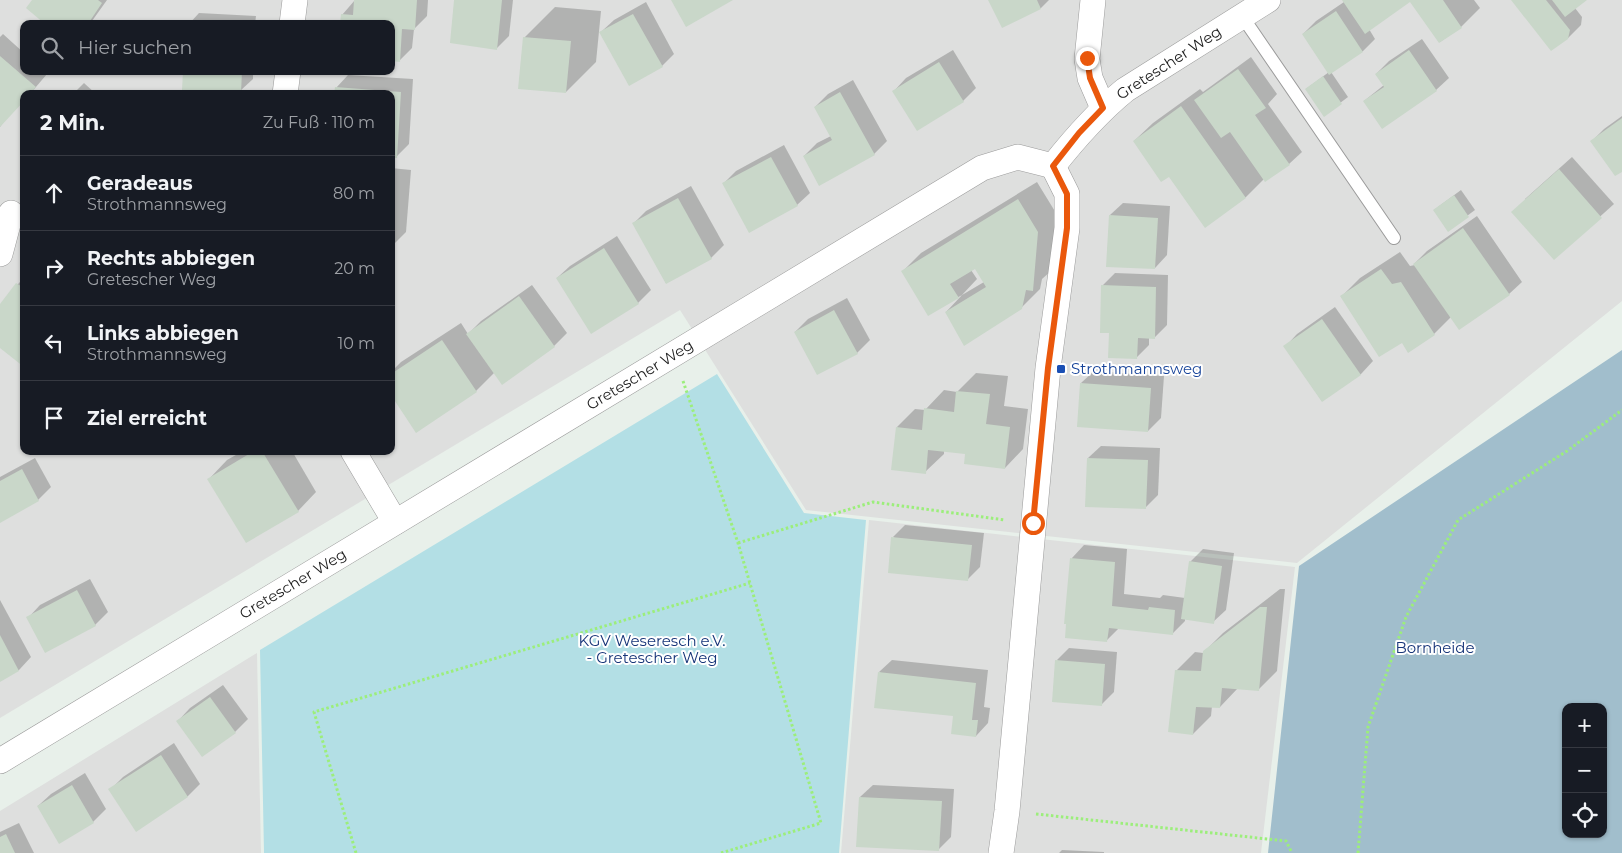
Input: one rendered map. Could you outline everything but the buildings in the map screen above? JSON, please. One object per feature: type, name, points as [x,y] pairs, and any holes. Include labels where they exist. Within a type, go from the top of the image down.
[{"type":"street","points":[[1093,0],[1087,58],[1090,78],[1103,108]]},
{"type":"street","name":"Gretescher Weg","points":[[0,761],[982,168],[1018,157],[1053,166],[1079,133],[1124,90],[1268,0]]},
{"type":"street","points":[[286,90],[287,75]]},
{"type":"street","points":[[1001,853],[1007,811],[1048,368],[1067,228],[1067,194],[1053,166]]},
{"type":"street","points":[[0,254],[11,213],[20,228]]},
{"type":"street","points":[[355,455],[396,522]]},
{"type":"lane","points":[[1242,16],[1394,238]]},
{"type":"path","points":[[672,356],[686,388],[738,543],[821,823],[721,853]]},
{"type":"path","points":[[1358,853],[1368,727],[1406,617],[1458,520],[1567,451],[1622,410]]},
{"type":"path","points":[[738,543],[873,502],[1033,523]]},
{"type":"path","points":[[356,853],[314,712],[750,582]]},
{"type":"path","points":[[1007,811],[1286,841],[1292,853]]},
{"type":"shaded area","points":[[0,0],[1622,0],[1622,301],[1297,563],[806,510],[680,310],[0,718]]},
{"type":"shaded area","points":[[869,520],[1295,567],[1261,853],[841,853]]},
{"type":"shaded area","points":[[257,653],[261,853],[0,853],[0,811]]},
{"type":"green space","name":"Bornheide","points":[[1622,350],[1622,853],[1268,853],[1299,566]]},
{"type":"green space","name":"KGV Weseresch e.V. - Gretescher Weg","points":[[717,374],[804,513],[866,520],[839,853],[264,853],[260,650]]},
{"type":"place","name":"Strothmannsweg","points":[[1061,369]]},
{"type":"route","points":[[1033,523],[1048,368],[1067,228],[1067,194],[1053,166],[1079,133],[1103,108],[1090,78],[1087,58]]}]
